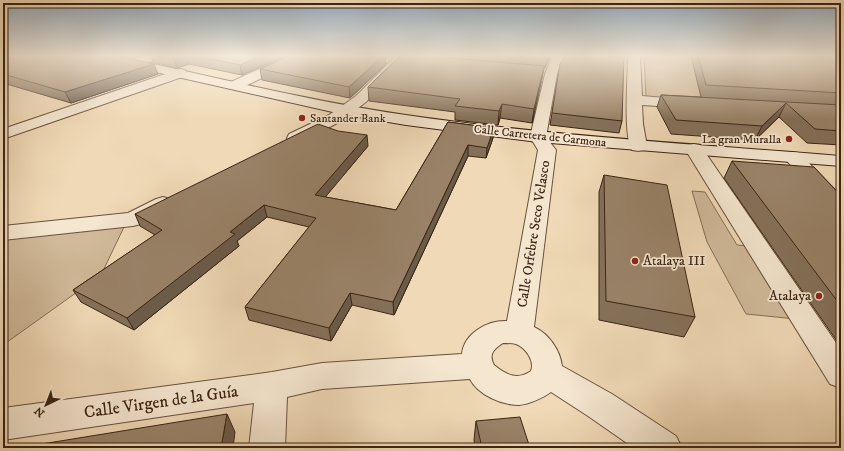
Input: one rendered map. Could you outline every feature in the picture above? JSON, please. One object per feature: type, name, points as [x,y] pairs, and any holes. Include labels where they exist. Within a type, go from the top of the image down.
[{"type":"street","points":[[3,134],[168,77]]},
{"type":"street","name":"Calle Carretera de Carmona","points":[[199,77],[346,110],[406,120],[538,137],[841,161]]},
{"type":"street","points":[[236,85],[253,77]]},
{"type":"street","points":[[282,144],[335,118],[361,99],[383,77]]},
{"type":"street","points":[[538,137],[550,77]]},
{"type":"street","points":[[633,77],[638,146]]},
{"type":"street","points":[[634,100],[706,105]]},
{"type":"street","name":"Calle Orfebre Seco Velasco","points":[[519,333],[547,150],[538,137]]},
{"type":"street","points":[[694,149],[841,375]]},
{"type":"street","points":[[793,157],[841,208]]},
{"type":"street","points":[[3,233],[133,218],[178,196]]},
{"type":"street","points":[[498,332],[519,333],[536,343],[543,350],[547,359],[547,373],[539,384],[529,389],[517,391],[504,389],[492,384],[483,376],[478,366],[476,357],[477,348],[482,341],[489,336],[498,332]]},
{"type":"street","name":"Calle Virgen de la Guía","points":[[3,424],[272,386],[322,376],[478,366]]},
{"type":"street","points":[[547,373],[600,405],[664,448]]},
{"type":"street","points":[[267,448],[272,386]]},
{"type":"shaded area","points":[[645,77],[841,77],[841,111],[646,99]]},
{"type":"shaded area","points":[[692,191],[705,192],[737,245],[748,246],[796,319],[746,314],[707,242]]},
{"type":"shaded area","points":[[126,223],[101,275],[3,345],[3,238]]},
{"type":"building","points":[[13,77],[113,77],[65,92]]},
{"type":"building","points":[[300,77],[360,77],[349,87]]},
{"type":"building","points":[[378,77],[541,77],[534,109],[502,104],[499,111],[455,106],[460,99],[368,87]]},
{"type":"building","points":[[558,77],[623,77],[622,121],[552,113]]},
{"type":"building","points":[[704,77],[841,77],[841,93],[706,85]]},
{"type":"building","points":[[661,95],[841,105],[841,131],[815,129],[786,103],[762,126],[676,120]]},
{"type":"building","points":[[448,122],[494,128],[487,148],[468,145],[393,302],[350,293],[329,328],[245,307],[316,218],[264,205],[230,232],[235,234],[127,318],[73,290],[162,230],[135,214],[318,124],[338,131],[367,135],[315,195],[396,210]]},
{"type":"building","points":[[732,161],[814,167],[841,196],[841,306]]},
{"type":"building","name":"Atalaya III","points":[[604,175],[667,185],[695,317],[606,301]]},
{"type":"building","points":[[227,414],[221,448],[17,448]]},
{"type":"building","points":[[520,417],[530,448],[482,448],[476,421]]},
{"type":"place","name":"Santander Bank","points":[[302,118]]},
{"type":"place","name":"La gran Muralla","points":[[789,139]]},
{"type":"place","name":"Atalaya III","points":[[635,261]]},
{"type":"place","name":"Atalaya","points":[[819,296]]}]
